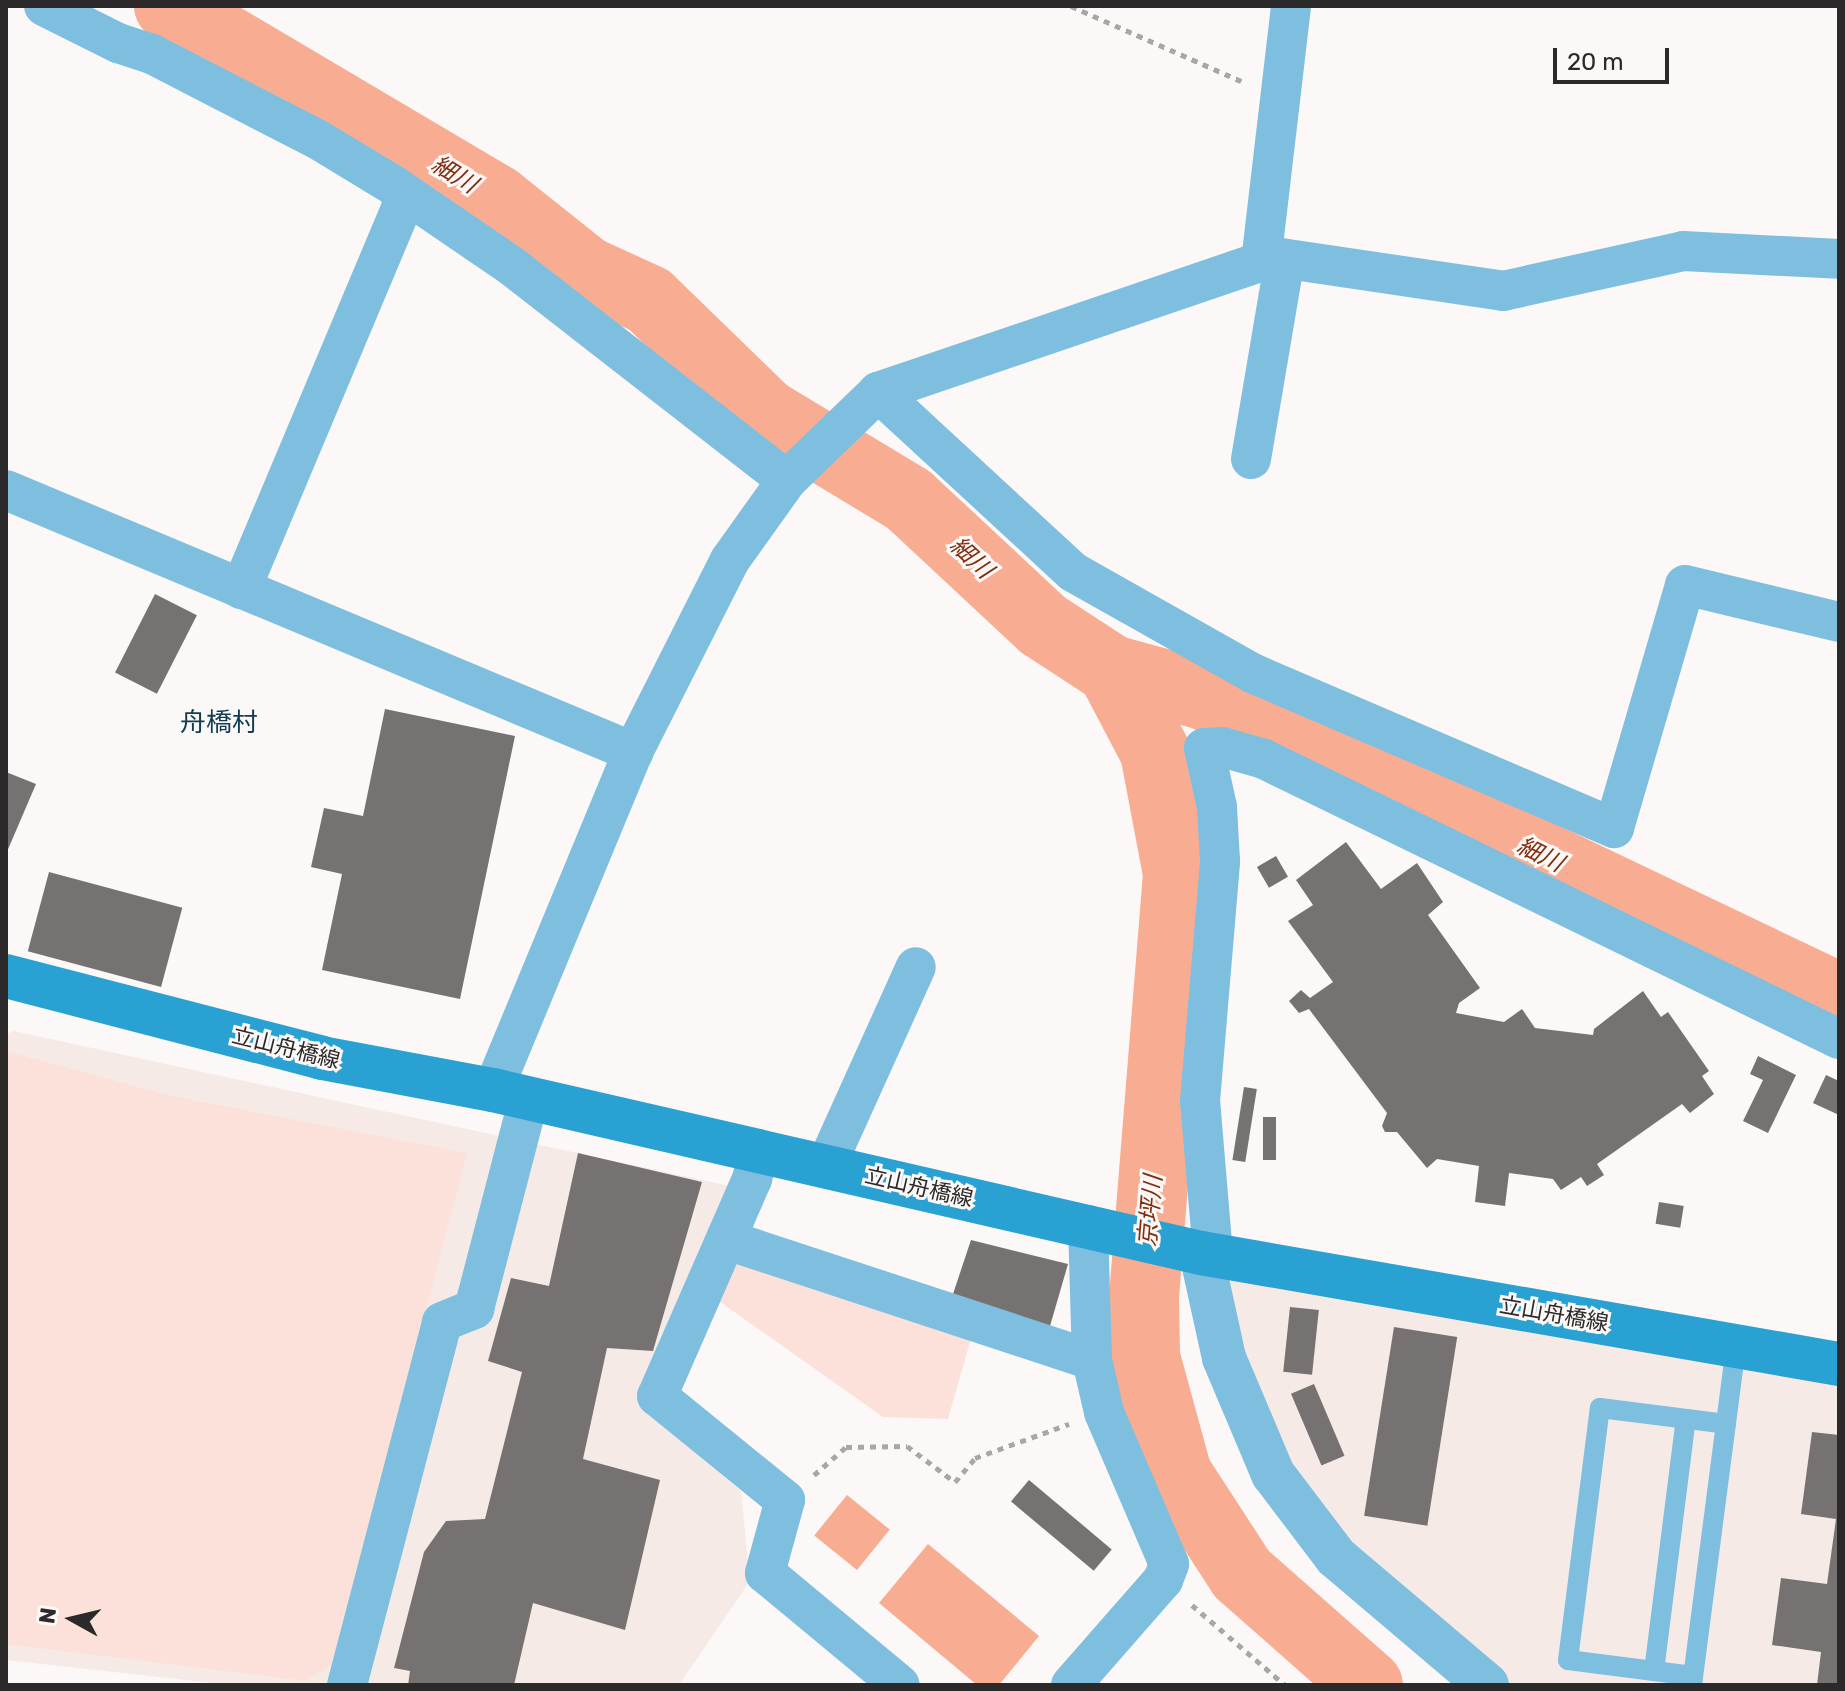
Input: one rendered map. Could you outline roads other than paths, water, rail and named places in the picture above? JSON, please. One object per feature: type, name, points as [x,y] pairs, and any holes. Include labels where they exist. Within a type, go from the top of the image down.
[{"type":"main road","name":"立山舟橋線","points":[[6,976],[322,1058],[511,1094],[1207,1254],[1839,1364]]},
{"type":"street","points":[[44,6],[303,132],[407,195],[513,267],[787,480]]},
{"type":"street","points":[[1251,459],[1273,261],[1280,98],[1291,6]]},
{"type":"street","points":[[241,589],[407,195]]},
{"type":"street","points":[[347,1685],[442,1322],[474,1309],[511,1094],[633,752],[730,560],[787,480],[878,392],[1273,261],[1503,291],[1683,251],[1839,259]]},
{"type":"street","points":[[878,392],[1073,572],[1252,673],[1614,828],[1685,585],[1839,622]]},
{"type":"street","points":[[6,490],[633,752]]},
{"type":"street","points":[[1487,1685],[1336,1557],[1273,1474],[1224,1358],[1207,1254],[1200,1101],[1220,861],[1217,807],[1204,748],[1264,759],[1839,1039]]},
{"type":"street","points":[[846,1171],[916,967]]},
{"type":"street","points":[[759,1149],[727,1240],[657,1396],[785,1500],[765,1573],[900,1685]]},
{"type":"street","points":[[1071,1685],[1163,1580],[1169,1564],[1104,1412],[1092,1360],[1088,1225]]},
{"type":"street","points":[[727,1240],[1092,1360]]},
{"type":"lane","points":[[1726,1424],[1600,1408],[1568,1660],[1654,1671],[1692,1680],[1726,1424],[1736,1346]]},
{"type":"lane","points":[[1654,1671],[1686,1419]]},
{"type":"waterway","name":"細川","points":[[169,6],[497,200],[586,271],[649,300],[765,413],[909,500],[1043,625],[1112,670],[1204,695],[1839,998]]},
{"type":"waterway","name":"京坪川","points":[[1112,670],[1155,752],[1178,874],[1144,1297],[1145,1357],[1177,1474],[1242,1574],[1368,1685]]},
{"type":"district","name":"舟橋村","points":[[219,723]]}]
